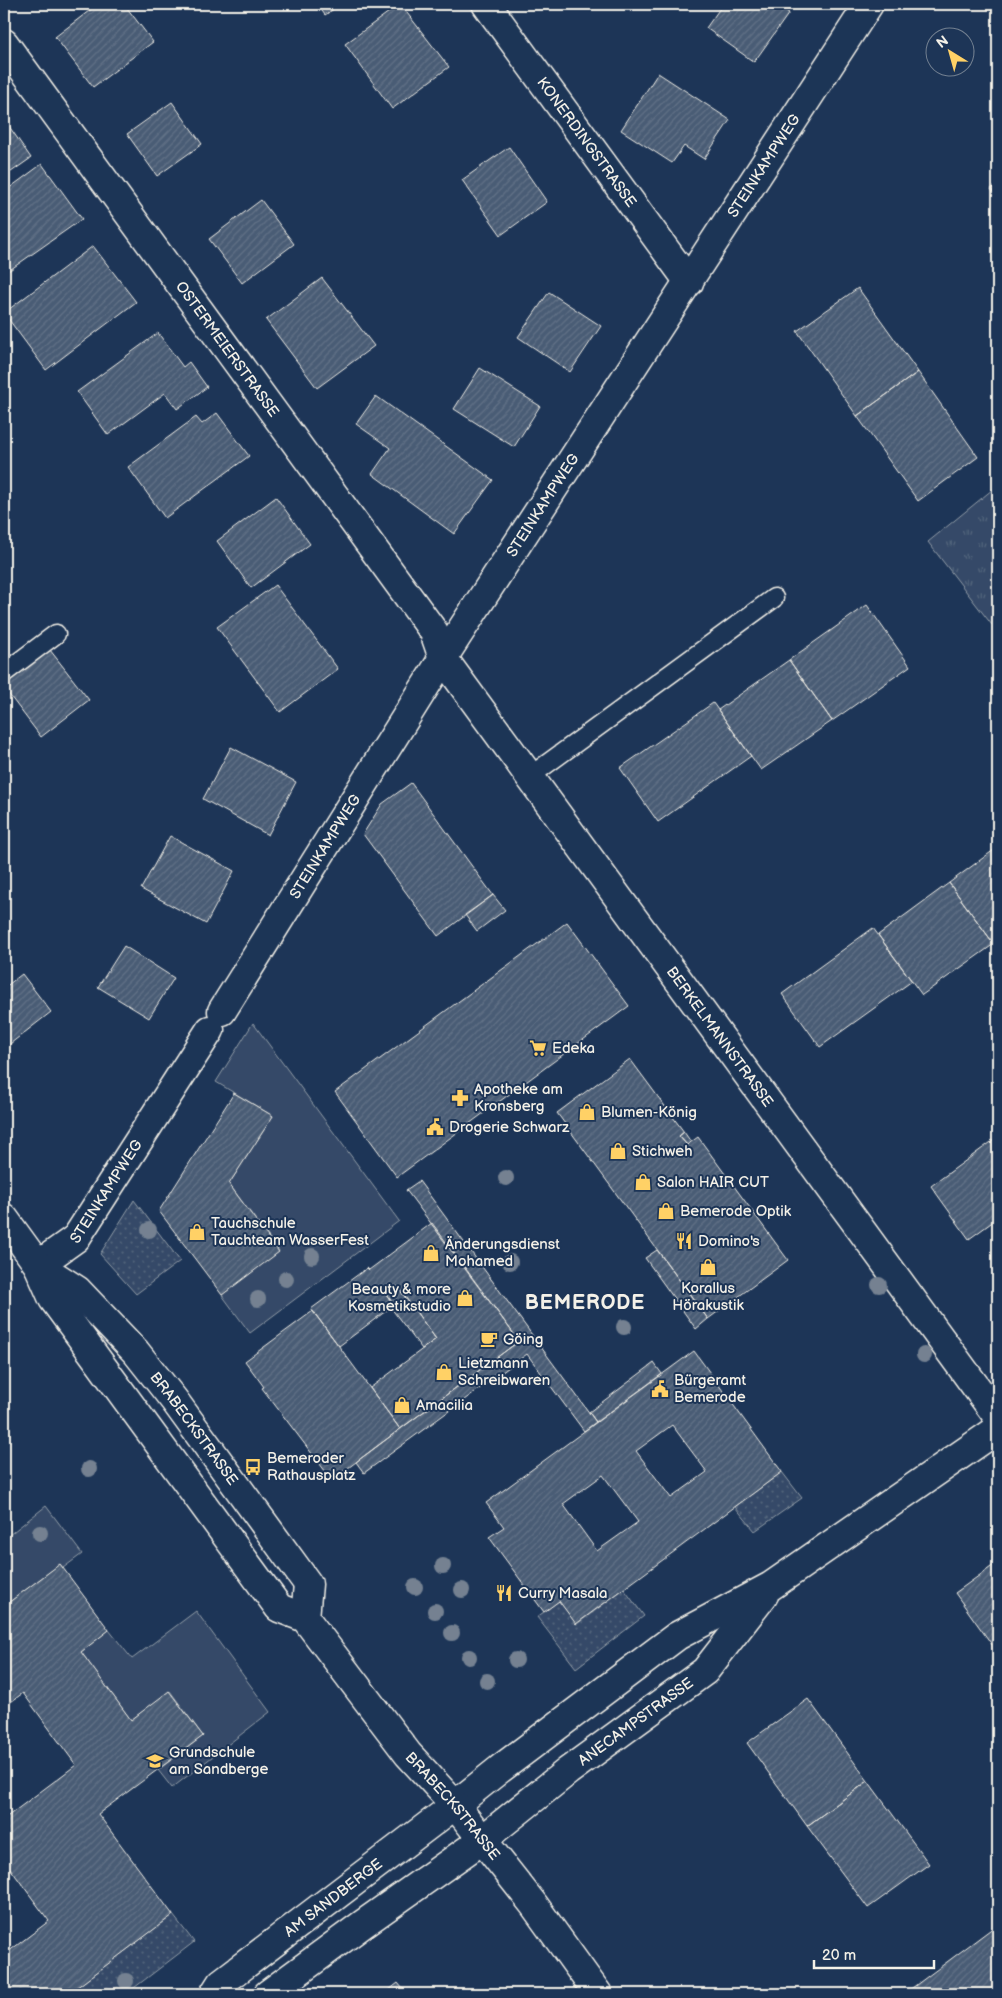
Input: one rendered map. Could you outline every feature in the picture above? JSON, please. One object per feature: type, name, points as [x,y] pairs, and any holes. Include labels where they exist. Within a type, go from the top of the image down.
[{"type":"street","name":"KONERDINGSTRASSE","points":[[486,4],[689,282]]},
{"type":"street","name":"STEINKAMPWEG","points":[[38,1264],[76,1238],[216,1021],[442,658],[869,4]]},
{"type":"street","name":"OSTERMEIERSTRASSE","points":[[4,43],[434,632],[442,658]]},
{"type":"street","name":"BERKELMANNSTRASSE","points":[[442,658],[998,1417]]},
{"type":"street","name":"BRABECKSTRASSE","points":[[4,1218],[38,1264],[53,1299],[279,1608],[305,1618],[408,1754],[455,1806],[534,1904],[598,1994]]},
{"type":"street","name":"BRABECKSTRASSE","points":[[38,1264],[77,1290],[136,1352],[174,1400],[308,1584],[305,1618]]},
{"type":"street","name":"ANECAMPSTRASSE","points":[[455,1806],[678,1636],[771,1586],[998,1429]]},
{"type":"street","name":"ANECAMPSTRASSE","points":[[482,1840],[568,1771],[705,1671],[771,1586]]},
{"type":"street","name":"AM SANDBERGE","points":[[214,1994],[221,1983],[455,1806]]},
{"type":"street","points":[[268,1994],[482,1840]]},
{"type":"lane","points":[[529,777],[774,598]]},
{"type":"lane","points":[[4,673],[56,634]]},
{"type":"green space","points":[[998,485],[998,612],[992,625],[928,542]]},
{"type":"green space","points":[[253,1023],[399,1221],[250,1333],[222,1295],[279,1251],[229,1184],[273,1116],[216,1082]]},
{"type":"green space","points":[[134,1200],[180,1261],[136,1294],[100,1254]]},
{"type":"green space","points":[[782,1472],[802,1498],[755,1531],[735,1507]]},
{"type":"green space","points":[[46,1506],[82,1554],[63,1568],[60,1564],[4,1606],[4,1539]]},
{"type":"green space","points":[[624,1589],[644,1616],[576,1668],[537,1617],[559,1601],[577,1624]]},
{"type":"green space","points":[[196,1611],[270,1712],[172,1788],[158,1770],[203,1736],[170,1691],[131,1720],[81,1652],[109,1630],[132,1659]]},
{"type":"green space","points":[[173,1915],[194,1942],[126,1994],[68,1994]]},
{"type":"building","points":[[98,4],[124,4],[153,42],[93,87],[55,37]]},
{"type":"building","points":[[317,4],[341,4],[325,15]]},
{"type":"building","points":[[400,4],[449,67],[392,109],[345,44]]},
{"type":"building","points":[[723,4],[776,4],[789,13],[754,62],[706,28]]},
{"type":"building","points":[[658,73],[730,120],[704,159],[684,146],[672,163],[621,130]]},
{"type":"building","points":[[172,102],[202,144],[157,176],[127,134]]},
{"type":"building","points":[[4,119],[31,158],[4,177]]},
{"type":"building","points":[[509,147],[547,202],[501,235],[462,180]]},
{"type":"building","points":[[42,164],[82,219],[4,274],[4,192]]},
{"type":"building","points":[[998,184],[998,199],[991,189]]},
{"type":"building","points":[[261,200],[294,244],[242,283],[209,239]]},
{"type":"building","points":[[93,246],[136,302],[46,370],[4,313]]},
{"type":"building","points":[[322,278],[374,346],[317,388],[266,320]]},
{"type":"building","points":[[858,288],[918,372],[857,416],[797,331]]},
{"type":"building","points":[[549,292],[601,326],[570,372],[518,337]]},
{"type":"building","points":[[158,333],[183,367],[189,362],[207,387],[177,409],[165,393],[108,435],[77,392]]},
{"type":"building","points":[[480,368],[540,406],[514,447],[454,409]]},
{"type":"building","points":[[918,372],[978,457],[918,501],[857,416]]},
{"type":"building","points":[[376,396],[493,480],[454,534],[372,474],[390,448],[356,424]]},
{"type":"building","points":[[217,413],[249,456],[165,518],[128,467],[196,417],[202,424]]},
{"type":"building","points":[[276,497],[310,544],[251,588],[217,541]]},
{"type":"building","points":[[275,585],[338,669],[280,712],[217,627]]},
{"type":"building","points":[[867,605],[910,666],[832,721],[789,660]]},
{"type":"building","points":[[50,650],[89,700],[41,737],[4,688],[4,685]]},
{"type":"building","points":[[789,660],[832,721],[761,770],[718,710]]},
{"type":"building","points":[[713,703],[751,756],[658,822],[620,768]]},
{"type":"building","points":[[231,747],[296,782],[268,835],[203,799]]},
{"type":"building","points":[[411,783],[493,895],[438,936],[363,834],[382,804]]},
{"type":"building","points":[[170,836],[234,871],[206,924],[141,889]]},
{"type":"building","points":[[998,847],[998,940],[994,944],[949,883]]},
{"type":"building","points":[[949,883],[994,944],[922,995],[878,935]]},
{"type":"building","points":[[493,895],[505,910],[477,931],[465,915]]},
{"type":"building","points":[[567,922],[629,1006],[397,1177],[335,1092]]},
{"type":"building","points":[[873,928],[912,981],[820,1047],[782,994]]},
{"type":"building","points":[[124,946],[174,978],[149,1018],[98,987]]},
{"type":"building","points":[[22,974],[51,1012],[6,1047],[4,1044],[4,988]]},
{"type":"building","points":[[630,1059],[684,1132],[679,1136],[687,1145],[698,1137],[788,1260],[708,1319],[557,1113]]},
{"type":"building","points":[[234,1093],[273,1116],[229,1184],[279,1252],[222,1295],[159,1211]]},
{"type":"building","points":[[684,1132],[691,1142],[687,1145],[679,1136]]},
{"type":"building","points":[[998,1137],[998,1218],[969,1239],[931,1186]]},
{"type":"building","points":[[419,1181],[596,1422],[584,1431],[527,1354],[364,1473],[356,1462],[519,1341],[406,1190]]},
{"type":"building","points":[[432,1223],[519,1341],[400,1429],[370,1388],[436,1339],[397,1286],[386,1294],[394,1305],[339,1346],[311,1309],[367,1268],[369,1270]]},
{"type":"building","points":[[657,1250],[708,1319],[696,1329],[645,1258]]},
{"type":"building","points":[[397,1286],[436,1339],[422,1349],[391,1308],[394,1305],[386,1294]]},
{"type":"building","points":[[313,1311],[400,1429],[332,1480],[262,1388],[264,1387],[245,1361]]},
{"type":"building","points":[[694,1351],[782,1472],[576,1624],[559,1601],[544,1612],[489,1537],[504,1527],[486,1503]],"holes":[[[672,1425],[707,1472],[671,1498],[636,1451]],[[603,1475],[638,1522],[597,1551],[563,1504]]]},
{"type":"building","points":[[654,1363],[662,1374],[596,1422],[589,1412]]},
{"type":"building","points":[[998,1562],[998,1653],[955,1593]]},
{"type":"building","points":[[60,1564],[109,1630],[81,1652],[131,1720],[169,1691],[203,1736],[98,1814],[173,1915],[68,1994],[4,1994],[4,1955],[49,1921],[4,1860],[4,1819],[76,1765],[23,1693],[4,1707],[4,1606]]},
{"type":"building","points":[[808,1699],[868,1781],[807,1826],[747,1743]]},
{"type":"building","points":[[868,1781],[929,1864],[868,1908],[807,1826]]},
{"type":"building","points":[[998,1924],[998,1994],[904,1994]]},
{"type":"building","points":[[398,1983],[407,1994],[384,1994]]},
{"type":"place","name":"Edeka","points":[[538,1048]]},
{"type":"place","name":"Apotheke am Kronsberg","points":[[460,1098]]},
{"type":"place","name":"Blumen-König","points":[[587,1112]]},
{"type":"place","name":"Drogerie Schwarz","points":[[435,1127]]},
{"type":"place","name":"Stichweh","points":[[618,1151]]},
{"type":"place","name":"Salon HAIR CUT","points":[[643,1182]]},
{"type":"place","name":"Bemerode Optik","points":[[666,1211]]},
{"type":"place","name":"Tauchschule Tauchteam WasserFest","points":[[197,1232]]},
{"type":"place","name":"Domino's","points":[[684,1241]]},
{"type":"place","name":"Änderungsdienst Mohamed","points":[[431,1253]]},
{"type":"place","name":"Korallus Hörakustik","points":[[708,1267]]},
{"type":"place","name":"Beauty & more Kosmetikstudio","points":[[465,1298]]},
{"type":"place","name":"Göing","points":[[489,1339]]},
{"type":"place","name":"Lietzmann Schreibwaren","points":[[444,1372]]},
{"type":"place","name":"Bürgeramt Bemerode","points":[[660,1389]]},
{"type":"place","name":"Amacilia","points":[[402,1405]]},
{"type":"place","name":"Bemeroder Rathausplatz","points":[[253,1467]]},
{"type":"place","name":"Curry Masala","points":[[504,1593]]},
{"type":"place","name":"Grundschule am Sandberge","points":[[155,1761]]},
{"type":"district","name":"BEMERODE","points":[[585,1303]]}]
